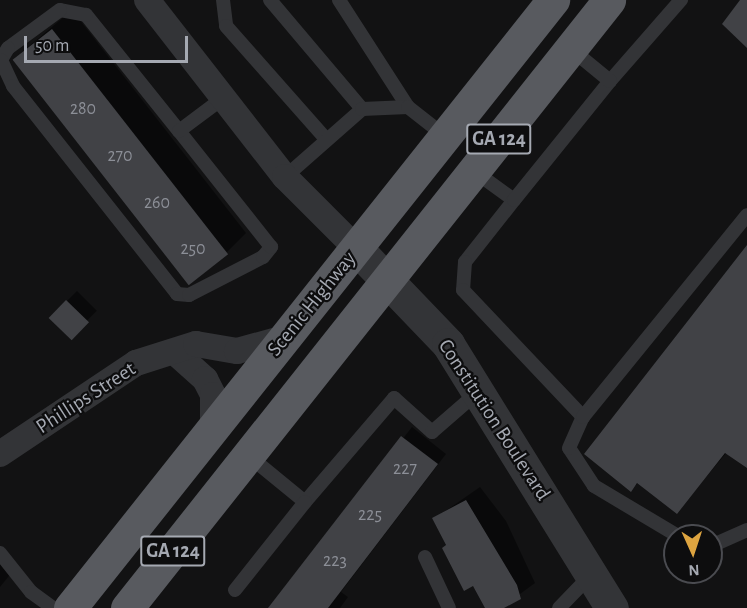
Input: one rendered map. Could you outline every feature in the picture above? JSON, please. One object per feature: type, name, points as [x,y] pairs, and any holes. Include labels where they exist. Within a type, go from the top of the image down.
[{"type":"highway","name":"Scenic Highway","points":[[70,608],[553,0]]},
{"type":"highway","name":"Scenic Highway","points":[[127,608],[609,0]]},
{"type":"street","name":"Constitution Boulevard","points":[[147,0],[285,177],[357,249],[388,276],[480,390],[611,608]]},
{"type":"street","name":"Phillips Street","points":[[0,454],[136,363],[177,354],[196,344],[237,351],[285,338]]},
{"type":"street","points":[[177,354],[205,379],[213,395],[213,429]]},
{"type":"lane","points":[[223,0],[226,26],[326,140]]},
{"type":"lane","points":[[270,0],[362,109]]},
{"type":"lane","points":[[339,0],[408,106],[446,136]]},
{"type":"lane","points":[[583,417],[463,290],[465,262],[610,81],[681,0]]},
{"type":"lane","points":[[60,10],[86,15],[179,131],[271,247],[263,257],[189,295],[164,284],[13,86],[1,60],[8,48],[60,10]]},
{"type":"lane","points":[[571,49],[610,81]]},
{"type":"lane","points":[[179,131],[222,99]]},
{"type":"lane","points":[[285,177],[362,109],[408,106]]},
{"type":"lane","points":[[474,171],[514,200]]},
{"type":"lane","points":[[663,527],[594,486],[569,448],[583,417],[747,214]]},
{"type":"lane","points":[[235,590],[305,502],[394,398],[432,432],[480,390]]},
{"type":"lane","points":[[249,456],[305,502]]},
{"type":"lane","points":[[723,541],[747,530]]},
{"type":"lane","points":[[0,553],[31,592],[53,608]]},
{"type":"lane","points":[[425,557],[449,608]]},
{"type":"lane","points":[[559,608],[590,576]]},
{"type":"building","points":[[740,0],[747,0],[747,48],[722,24]]},
{"type":"building","points":[[52,29],[228,254],[189,285],[13,60]]},
{"type":"building","points":[[747,245],[747,468],[725,453],[677,514],[637,483],[631,492],[584,454]]},
{"type":"building","points":[[66,300],[89,322],[72,340],[49,318]]},
{"type":"building","points":[[401,436],[438,464],[328,608],[268,608]]},
{"type":"building","points":[[466,500],[517,585],[521,599],[504,608],[485,608],[473,586],[464,591],[442,548],[446,545],[432,518]]}]
